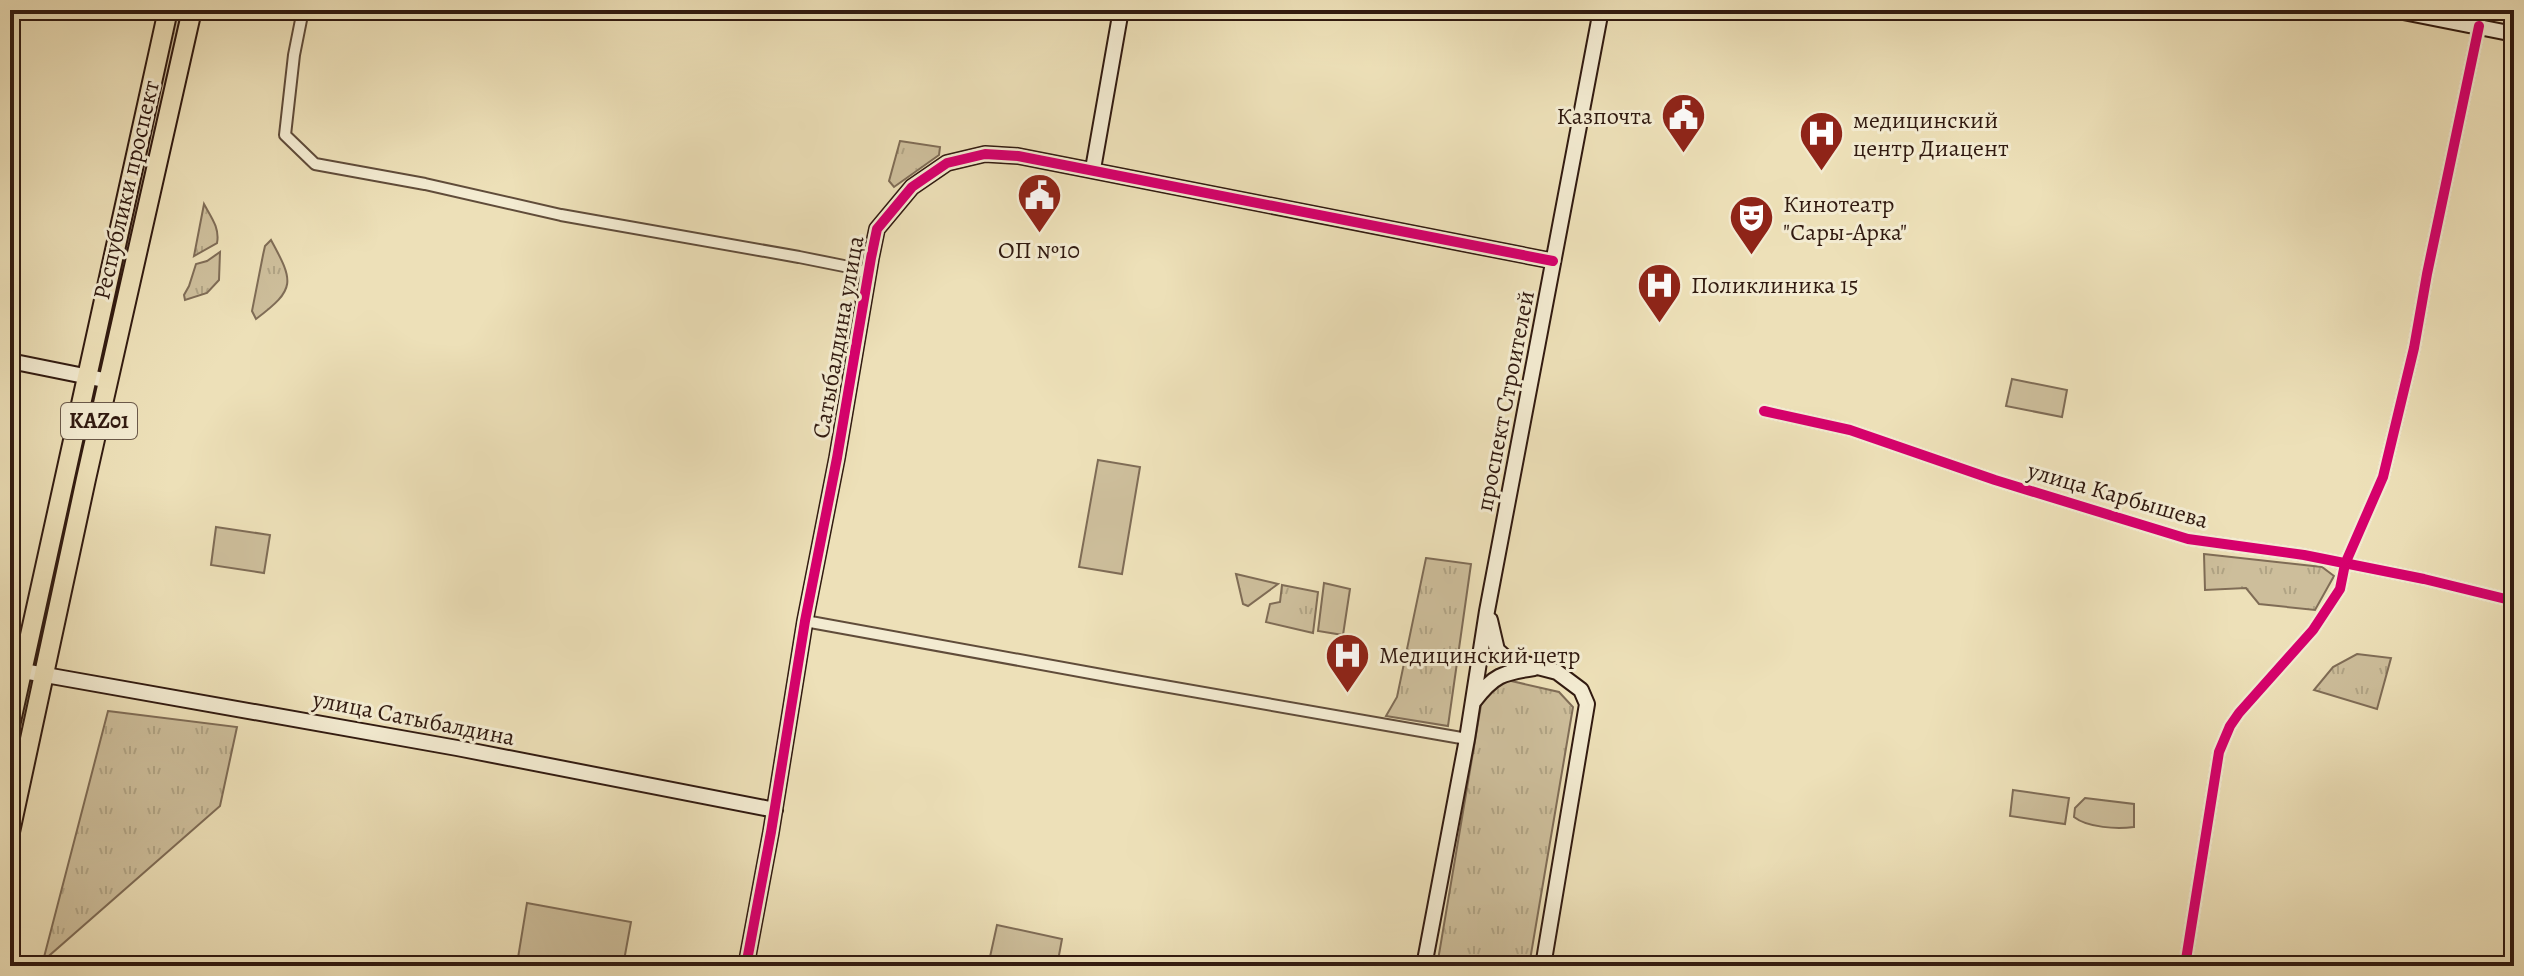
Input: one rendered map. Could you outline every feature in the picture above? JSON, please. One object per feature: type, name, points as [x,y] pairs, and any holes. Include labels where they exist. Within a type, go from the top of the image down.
[{"type":"highway","name":"Республики проспект","points":[[10,726],[168,10]]},
{"type":"highway","name":"Республики проспект","points":[[10,832],[192,10]]},
{"type":"street","points":[[303,10],[294,55],[285,135],[315,164],[425,184],[561,215],[811,259],[869,274]]},
{"type":"street","points":[[1093,169],[1121,10]]},
{"type":"street","name":"проспект Строителей","points":[[1424,966],[1467,739],[1487,611],[1601,10]]},
{"type":"street","points":[[2393,10],[2514,34]]},
{"type":"street","points":[[2185,966],[2219,752],[2239,713],[2313,630],[2340,589],[2345,564],[2383,477],[2414,348],[2479,26]]},
{"type":"street","name":"Сатыбалдина улица","points":[[746,966],[877,229],[912,187],[947,163],[985,154],[1018,156],[1553,261]]},
{"type":"street","points":[[10,361],[109,381]]},
{"type":"street","name":"улица Карбышева","points":[[1764,411],[1850,430],[1995,480],[2188,539],[2304,555],[2514,601]]},
{"type":"street","name":"проспект Строителей","points":[[1487,611],[1497,650],[1507,659],[1557,672],[1581,690],[1587,704],[1543,966]]},
{"type":"street","points":[[805,621],[1467,739]]},
{"type":"street","points":[[1472,703],[1499,675],[1538,668]]},
{"type":"street","points":[[23,671],[44,676]]},
{"type":"street","name":"улица Сатыбалдина","points":[[44,676],[228,706],[775,810]]},
{"type":"green space","points":[[177,10],[182,10],[104,364],[100,364]]},
{"type":"green space","points":[[900,141],[940,147],[939,155],[894,187],[889,181]]},
{"type":"green space","points":[[204,204],[218,238],[217,243],[194,256]]},
{"type":"green space","points":[[271,240],[284,266],[287,284],[278,300],[256,319],[252,311],[265,246]]},
{"type":"green space","points":[[220,252],[219,280],[207,293],[185,300],[184,295],[196,264]]},
{"type":"green space","points":[[2012,379],[2067,390],[2062,417],[2006,406]]},
{"type":"green space","points":[[93,391],[99,392],[41,654],[35,653]]},
{"type":"green space","points":[[1098,460],[1140,467],[1122,574],[1079,567]]},
{"type":"green space","points":[[216,527],[270,535],[264,573],[211,565]]},
{"type":"green space","points":[[2204,554],[2322,567],[2334,576],[2315,610],[2259,604],[2246,588],[2205,590]]},
{"type":"green space","points":[[1426,558],[1471,564],[1448,726],[1386,716],[1397,697]]},
{"type":"green space","points":[[1236,574],[1278,584],[1248,606],[1243,604]]},
{"type":"green space","points":[[1324,583],[1350,589],[1343,635],[1318,631]]},
{"type":"green space","points":[[1282,585],[1318,592],[1313,633],[1266,622],[1270,604],[1280,602]]},
{"type":"green space","points":[[2357,654],[2391,658],[2377,709],[2314,690],[2333,667]]},
{"type":"green space","points":[[1507,680],[1559,692],[1573,707],[1529,966],[1437,966],[1481,705],[1491,688]]},
{"type":"green space","points":[[108,711],[237,727],[220,806],[43,961]]},
{"type":"green space","points":[[2013,790],[2069,798],[2065,824],[2010,816]]},
{"type":"green space","points":[[2085,798],[2134,804],[2134,827],[2103,827],[2080,821],[2074,817],[2075,808]]},
{"type":"green space","points":[[527,903],[631,922],[623,966],[517,964]]},
{"type":"green space","points":[[997,925],[1062,939],[1057,966],[988,966]]},
{"type":"cycle path","points":[[2185,966],[2219,752],[2239,713],[2313,630],[2340,589],[2345,564],[2383,477],[2414,348],[2479,26]]},
{"type":"cycle path","points":[[746,966],[877,229],[912,187],[947,163],[985,154],[1018,156],[1553,261]]},
{"type":"cycle path","points":[[1764,411],[1850,430],[1995,480],[2188,539],[2304,555],[2514,601]]},
{"type":"place","name":"Казпочта","points":[[1683,155]]},
{"type":"place","name":"медицинский центр Диацент","points":[[1822,173]]},
{"type":"place","name":"ОП №10","points":[[1039,235]]},
{"type":"place","name":"Кинотеатр \"Сары-Арка\"","points":[[1752,257]]},
{"type":"place","name":"Поликлиника 15","points":[[1660,324]]},
{"type":"place","name":"Медицинский цетр","points":[[1348,694]]}]
